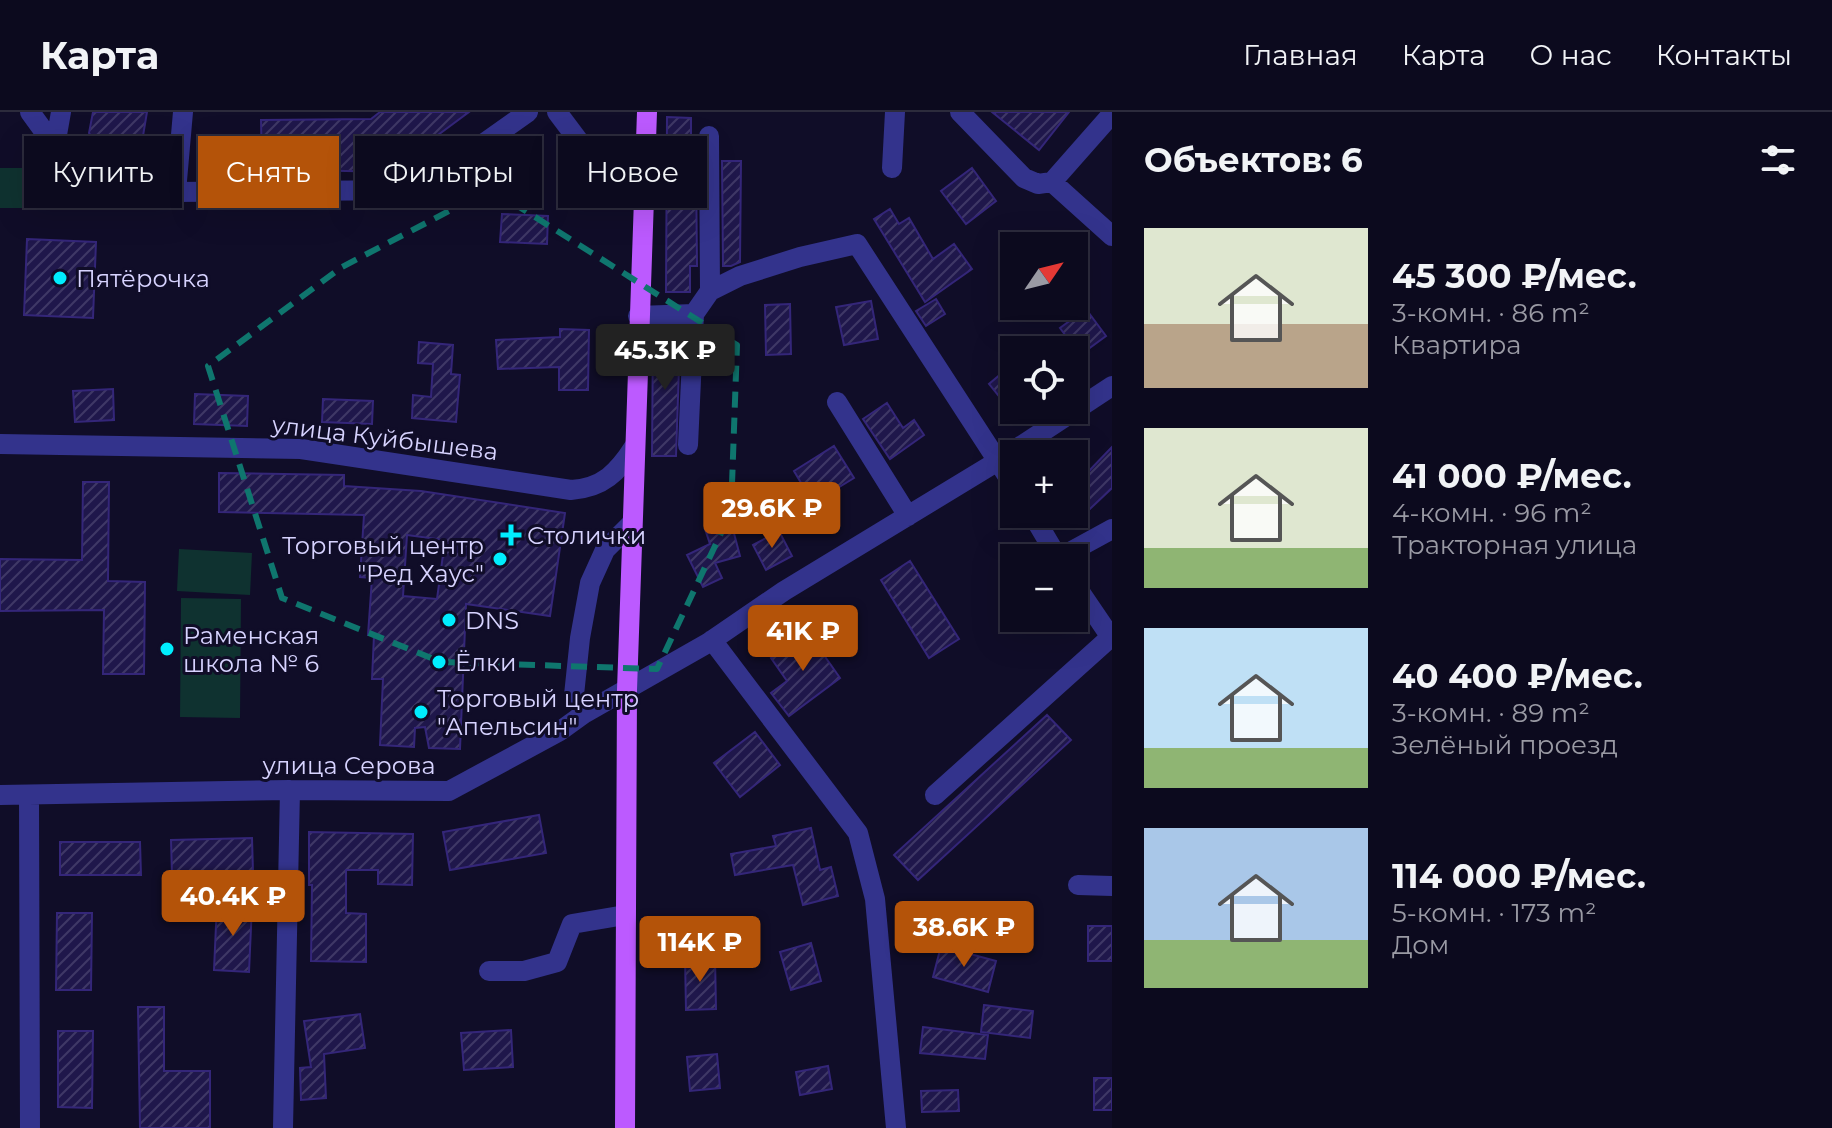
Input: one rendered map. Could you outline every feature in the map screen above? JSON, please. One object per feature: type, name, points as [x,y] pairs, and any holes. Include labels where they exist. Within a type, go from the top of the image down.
[{"type":"main road","points":[[646,136],[647,112]]},
{"type":"main road","points":[[625,1128],[627,690],[643,208]]},
{"type":"street","points":[[30,112],[48,136]]},
{"type":"street","points":[[57,136],[61,112]]},
{"type":"street","points":[[181,136],[183,112]]},
{"type":"street","points":[[182,192],[418,190],[528,112]]},
{"type":"street","points":[[557,112],[575,136]]},
{"type":"street","points":[[892,168],[895,112]]},
{"type":"street","points":[[960,112],[1024,178],[1038,184],[1052,182],[1112,114]]},
{"type":"street","points":[[709,136],[710,291]]},
{"type":"street","points":[[1052,182],[1112,236]]},
{"type":"street","points":[[688,445],[694,314],[710,291],[740,276],[800,257],[857,244],[1000,464]]},
{"type":"street","points":[[638,316],[694,314]]},
{"type":"street","name":"улица Серова","points":[[0,795],[290,790],[449,791],[560,731],[585,713],[712,640],[784,591],[998,461],[1112,386]]},
{"type":"street","points":[[837,402],[908,516]]},
{"type":"street","name":"улица Куйбышева","points":[[0,444],[301,449],[571,490],[588,489],[619,471],[634,447]]},
{"type":"street","points":[[585,713],[574,695],[590,583],[605,550],[632,523]]},
{"type":"street","points":[[1085,544],[1112,529]]},
{"type":"street","points":[[935,795],[1111,637],[1088,603]]},
{"type":"street","points":[[712,640],[858,833],[875,899],[896,1128]]},
{"type":"street","points":[[283,1128],[290,790]]},
{"type":"street","points":[[29,796],[30,1128]]},
{"type":"street","points":[[1078,885],[1112,886]]},
{"type":"street","points":[[489,971],[524,971],[557,962],[572,924],[625,915]]},
{"type":"highlighted area","points":[[491,189],[737,345],[731,512],[657,669],[441,662],[282,598],[208,366],[342,267]]},
{"type":"green space","points":[[0,168],[23,168],[23,208],[0,208]]},
{"type":"green space","points":[[179,549],[252,553],[250,595],[177,591]]},
{"type":"green space","points":[[181,598],[241,599],[240,718],[180,717]]},
{"type":"building","points":[[93,112],[147,112],[143,136],[91,136]]},
{"type":"building","points":[[380,112],[469,112],[437,136],[355,136],[355,171],[339,171],[339,136],[261,136],[261,120],[371,119]]},
{"type":"building","points":[[992,112],[1069,112],[1039,150]]},
{"type":"building","points":[[667,117],[691,118],[691,136],[667,136]]},
{"type":"building","points":[[722,161],[741,161],[740,262],[731,266],[723,266]]},
{"type":"building","points":[[972,168],[996,201],[966,224],[941,191]]},
{"type":"building","points":[[666,208],[696,208],[697,266],[690,266],[690,292],[666,292]]},
{"type":"building","points":[[890,209],[899,224],[909,218],[933,259],[954,244],[972,269],[925,302],[874,219]]},
{"type":"building","points":[[502,214],[548,216],[547,244],[500,242]]},
{"type":"building","name":"Пятёрочка","points":[[27,239],[96,242],[93,318],[24,315]]},
{"type":"building","points":[[936,299],[945,314],[926,326],[916,311]]},
{"type":"building","points":[[871,301],[878,339],[844,345],[836,307]]},
{"type":"building","points":[[790,304],[791,354],[766,355],[765,305]]},
{"type":"building","points":[[1088,312],[1106,336],[1088,349],[1088,336],[1066,336],[1060,328],[1071,320],[1088,320]]},
{"type":"building","points":[[653,328],[677,328],[676,456],[652,456]]},
{"type":"building","points":[[560,329],[589,330],[588,390],[559,390],[559,367],[498,369],[496,340],[560,337]]},
{"type":"building","points":[[419,342],[453,345],[451,374],[460,375],[456,422],[412,418],[413,395],[431,397],[433,364],[418,363]]},
{"type":"building","points":[[1000,375],[1000,398],[989,384]]},
{"type":"building","points":[[113,389],[114,420],[75,422],[73,391]]},
{"type":"building","points":[[195,394],[248,396],[247,426],[194,424]]},
{"type":"building","points":[[323,399],[373,401],[372,424],[322,422]]},
{"type":"building","points":[[887,403],[903,428],[914,420],[924,435],[890,459],[863,419]]},
{"type":"building","points":[[834,446],[854,478],[813,503],[794,471]]},
{"type":"building","points":[[1112,447],[1112,488],[1088,511],[1088,472]]},
{"type":"building","points":[[219,473],[344,475],[344,486],[421,491],[565,513],[550,616],[466,604],[460,749],[429,748],[425,727],[415,728],[414,747],[380,745],[383,679],[372,679],[374,635],[368,635],[372,578],[360,577],[364,515],[219,512]],"holes":[[[407,535],[445,540],[437,599],[403,596]]]},
{"type":"building","points":[[83,482],[109,482],[108,581],[145,582],[144,674],[103,674],[104,610],[0,611],[0,559],[82,560]]},
{"type":"building","points":[[731,522],[740,556],[715,563],[722,578],[703,587],[687,555],[710,544],[705,529]]},
{"type":"building","points":[[779,531],[792,556],[766,570],[753,545]]},
{"type":"building","points":[[910,561],[959,639],[929,658],[881,580]]},
{"type":"building","points":[[812,630],[823,645],[819,648],[840,678],[789,716],[771,693],[787,681],[771,658]]},
{"type":"building","points":[[1047,715],[1071,740],[918,880],[894,855]]},
{"type":"building","points":[[755,732],[780,765],[740,797],[714,763]]},
{"type":"building","points":[[539,815],[546,853],[450,870],[443,832]]},
{"type":"building","points":[[811,828],[820,870],[831,867],[838,896],[803,905],[793,865],[735,875],[731,854],[776,846],[773,836]]},
{"type":"building","points":[[309,832],[413,834],[412,885],[378,884],[378,870],[346,870],[346,913],[366,914],[366,962],[311,961]]},
{"type":"building","points":[[252,838],[253,872],[172,874],[171,840]]},
{"type":"building","points":[[60,842],[140,842],[141,875],[60,875]]},
{"type":"building","points":[[217,903],[252,905],[249,972],[214,970]]},
{"type":"building","points":[[57,913],[92,913],[91,990],[56,990]]},
{"type":"building","points":[[1088,926],[1112,926],[1112,961],[1088,961]]},
{"type":"building","points":[[811,943],[821,981],[791,990],[780,952]]},
{"type":"building","points":[[941,946],[996,961],[988,992],[933,977]]},
{"type":"building","points":[[715,957],[716,1009],[686,1010],[685,958]]},
{"type":"building","points":[[984,1005],[1033,1011],[1030,1038],[981,1032]]},
{"type":"building","points":[[138,1007],[164,1007],[164,1071],[210,1071],[210,1128],[140,1128]]},
{"type":"building","points":[[360,1014],[365,1048],[324,1054],[326,1098],[301,1100],[300,1068],[311,1067],[304,1021]]},
{"type":"building","points":[[923,1027],[988,1035],[985,1059],[920,1053]]},
{"type":"building","points":[[511,1030],[513,1067],[464,1070],[461,1033]]},
{"type":"building","points":[[58,1031],[93,1031],[92,1108],[58,1107]]},
{"type":"building","points":[[717,1054],[720,1088],[690,1091],[687,1057]]},
{"type":"building","points":[[828,1066],[832,1089],[800,1095],[796,1072]]},
{"type":"building","points":[[1094,1078],[1112,1078],[1112,1110],[1094,1110]]},
{"type":"building","points":[[958,1090],[959,1111],[922,1112],[921,1091]]},
{"type":"place","name":"Пятёрочка","points":[[60,278]]},
{"type":"place","name":"Столички","points":[[511,535]]},
{"type":"place","name":"Торговый центр \"Ред Хаус\"","points":[[500,559]]},
{"type":"place","name":"DNS","points":[[449,620]]},
{"type":"place","name":"Раменская школа № 6","points":[[167,649]]},
{"type":"place","name":"Ёлки","points":[[439,662]]},
{"type":"place","name":"Торговый центр \"Апельсин\"","points":[[421,712]]}]
